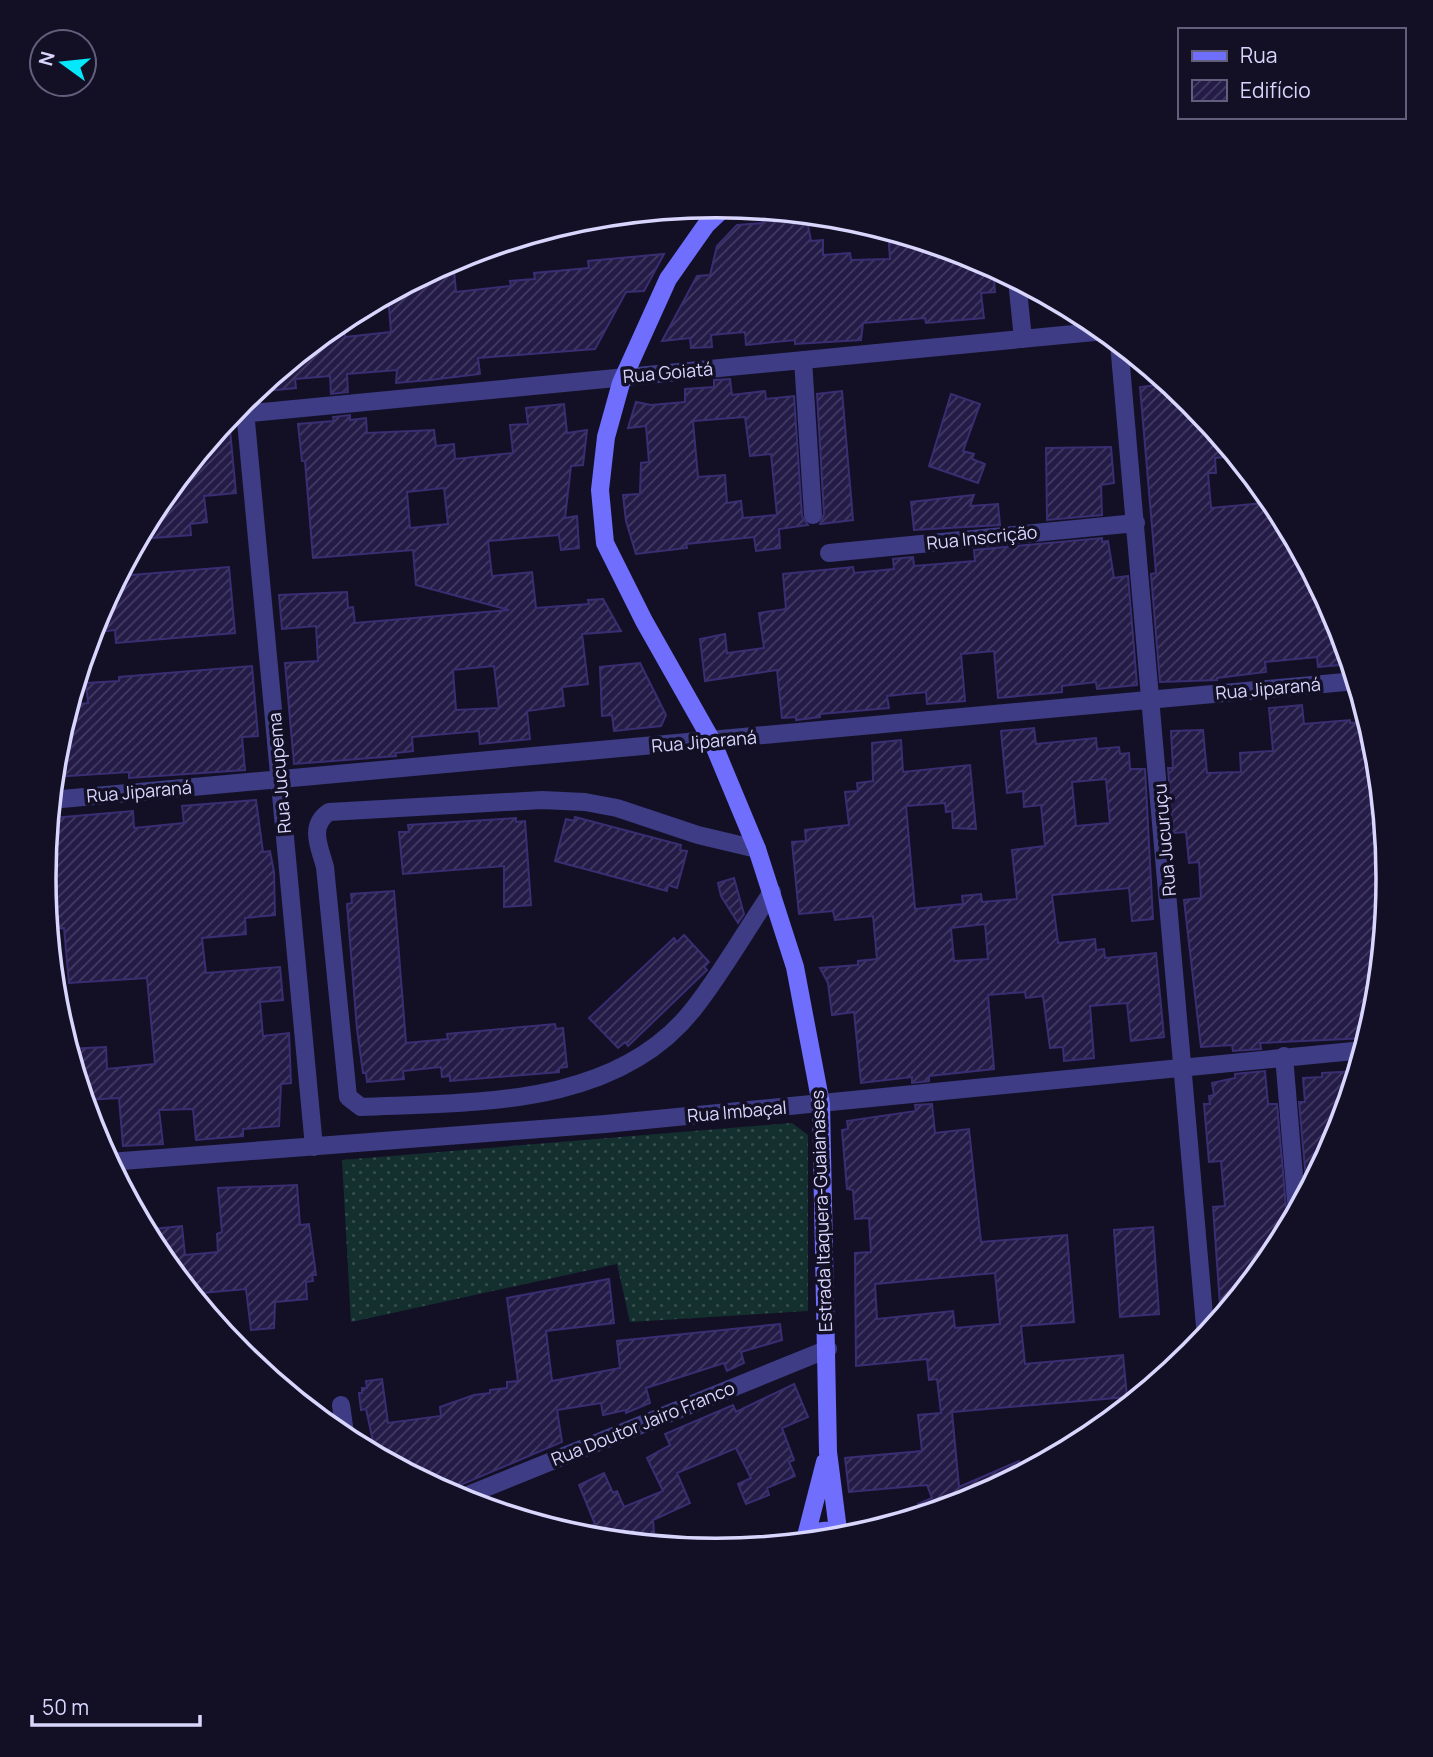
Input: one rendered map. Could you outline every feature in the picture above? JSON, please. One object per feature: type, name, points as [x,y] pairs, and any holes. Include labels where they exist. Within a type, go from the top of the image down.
[{"type":"main road","name":"Estrada Itaquera-Guaianases","points":[[713,218],[668,279],[624,377],[606,436],[600,490],[605,543],[638,611],[712,741],[757,849],[795,967],[821,1104],[828,1452],[845,1526]]},
{"type":"main road","name":"Estrada Itaquera-Guaianases","points":[[804,1533],[828,1452]]},
{"type":"street","points":[[1018,291],[1023,340]]},
{"type":"street","name":"Rua Goiatá","points":[[252,408],[624,377],[1088,333]]},
{"type":"street","name":"Rua Jucuruçu","points":[[1120,355],[1185,1069],[1205,1323]]},
{"type":"street","points":[[803,360],[813,515]]},
{"type":"street","name":"Rua Jucupema","points":[[241,420],[281,779],[314,1147]]},
{"type":"street","name":"Rua Inscrição","points":[[829,552],[1136,523]]},
{"type":"street","name":"Rua Jiparaná","points":[[61,799],[1347,682]]},
{"type":"street","points":[[757,849],[698,835],[617,808],[584,802],[542,800],[329,812],[318,823],[316,833],[325,867],[348,1097],[361,1107],[458,1102],[510,1098],[600,1079],[660,1043],[694,1009],[772,892]]},
{"type":"street","name":"Rua Imbaçal","points":[[120,1162],[821,1104],[1353,1051]]},
{"type":"street","points":[[1284,1056],[1296,1196]]},
{"type":"street","name":"Rua Doutor Jairo Franco","points":[[474,1493],[828,1349]]},
{"type":"street","points":[[341,1405],[344,1424]]},
{"type":"green space","points":[[792,1123],[808,1135],[808,1311],[630,1322],[617,1264],[351,1322],[342,1160]]},
{"type":"building","points":[[763,219],[808,225],[811,241],[823,240],[823,255],[850,253],[851,260],[890,259],[889,242],[929,253],[994,279],[995,292],[981,293],[984,318],[926,323],[925,318],[863,323],[861,340],[795,344],[795,340],[746,345],[745,332],[711,335],[712,347],[691,348],[690,338],[662,341],[697,276],[710,275],[717,246],[737,225],[763,223]]},
{"type":"building","points":[[664,254],[644,291],[626,292],[595,349],[478,358],[480,374],[430,380],[396,383],[397,370],[347,374],[348,392],[331,394],[330,376],[295,379],[296,388],[272,390],[314,354],[345,333],[345,337],[391,332],[389,305],[454,272],[456,292],[511,286],[510,281],[535,279],[534,273],[589,268],[588,261]]},
{"type":"building","points":[[730,379],[732,395],[765,391],[766,399],[794,396],[802,516],[808,525],[779,529],[780,548],[756,551],[754,537],[686,544],[687,548],[636,554],[626,521],[623,495],[640,494],[641,463],[649,462],[646,426],[628,428],[636,402],[651,405],[685,402],[685,389],[714,387],[714,380]],"holes":[[[745,417],[750,456],[771,454],[777,515],[743,518],[741,501],[727,503],[725,475],[698,477],[693,421]]]},
{"type":"building","points":[[1155,385],[1184,411],[1225,457],[1215,458],[1216,473],[1208,473],[1211,508],[1260,503],[1289,548],[1309,586],[1342,665],[1318,667],[1317,657],[1265,662],[1266,672],[1217,680],[1160,682],[1151,574],[1156,573],[1140,387]]},
{"type":"building","points":[[842,391],[853,520],[820,524],[824,514],[817,394]]},
{"type":"building","points":[[951,394],[980,404],[963,451],[974,454],[972,459],[985,464],[978,483],[929,466]]},
{"type":"building","points":[[564,404],[567,433],[587,430],[583,465],[571,466],[565,518],[577,516],[579,548],[561,550],[559,535],[488,541],[492,576],[532,572],[536,608],[589,604],[588,600],[603,599],[621,631],[582,634],[588,684],[562,687],[564,706],[527,711],[530,739],[480,744],[479,731],[412,737],[413,751],[395,753],[396,756],[294,764],[285,663],[318,661],[316,626],[282,629],[279,595],[347,592],[348,608],[353,607],[355,623],[509,610],[416,585],[413,550],[313,558],[305,461],[302,461],[298,424],[334,421],[333,417],[350,415],[350,420],[366,418],[367,433],[434,430],[436,446],[454,444],[455,459],[513,453],[510,425],[528,424],[526,408]],"holes":[[[444,488],[448,524],[410,528],[407,492]],[[494,666],[499,708],[456,710],[453,670]]]},
{"type":"building","points":[[230,432],[236,493],[204,496],[207,522],[190,524],[191,535],[150,538],[192,476]]},
{"type":"building","points":[[1111,447],[1114,483],[1101,485],[1102,515],[1047,520],[1046,448]]},
{"type":"building","points":[[974,495],[970,506],[998,504],[1000,525],[914,530],[911,502]]},
{"type":"building","points":[[1102,538],[1102,542],[1108,541],[1114,578],[1128,576],[1137,685],[1097,689],[1096,682],[1062,686],[1062,692],[998,698],[994,651],[961,654],[965,701],[927,704],[926,692],[887,696],[889,708],[820,714],[820,717],[796,720],[796,717],[782,718],[777,670],[705,681],[700,639],[725,634],[727,653],[764,648],[759,613],[786,609],[783,574],[853,567],[854,573],[894,569],[893,559],[913,557],[914,566],[975,561],[974,550]]},
{"type":"building","points":[[229,567],[235,633],[116,643],[115,630],[104,631],[130,575]]},
{"type":"building","points":[[640,663],[666,715],[661,726],[614,731],[612,715],[602,716],[600,667]]},
{"type":"building","points":[[252,666],[258,736],[242,737],[245,770],[129,778],[129,772],[65,776],[80,704],[88,703],[86,683],[119,681],[119,677]]},
{"type":"building","points":[[1302,705],[1304,724],[1350,720],[1350,723],[1357,723],[1371,792],[1377,878],[1376,922],[1364,1007],[1357,1038],[1260,1043],[1261,1049],[1233,1051],[1232,1045],[1201,1047],[1184,900],[1201,898],[1199,862],[1189,863],[1186,832],[1173,833],[1168,768],[1173,768],[1171,731],[1203,730],[1207,773],[1241,772],[1240,753],[1273,751],[1269,708]]},
{"type":"building","points":[[1034,728],[1036,744],[1096,738],[1097,749],[1119,747],[1120,754],[1129,753],[1130,769],[1145,769],[1153,919],[1132,921],[1129,888],[1052,895],[1058,943],[1095,939],[1096,950],[1104,949],[1105,958],[1156,953],[1164,1037],[1131,1041],[1127,1003],[1090,1006],[1094,1058],[1064,1061],[1063,1047],[1050,1048],[1043,996],[1026,998],[1025,992],[988,995],[994,1069],[929,1076],[929,1081],[912,1083],[912,1077],[861,1083],[854,1012],[832,1015],[828,983],[820,968],[858,965],[858,961],[877,959],[873,916],[835,920],[833,911],[799,914],[792,842],[806,841],[805,830],[849,825],[845,792],[858,791],[857,783],[873,781],[872,743],[901,740],[903,772],[970,765],[976,829],[953,828],[952,811],[946,812],[945,803],[906,806],[915,909],[963,904],[962,896],[981,894],[982,902],[1017,899],[1012,850],[1045,846],[1041,805],[1024,807],[1023,791],[1007,793],[1001,731]],"holes":[[[1106,779],[1110,823],[1076,826],[1072,782]],[[985,924],[988,959],[954,961],[951,928]]]},
{"type":"building","points":[[256,800],[263,852],[270,851],[274,872],[275,915],[245,918],[246,934],[202,938],[206,973],[280,967],[283,1000],[260,1002],[263,1036],[289,1033],[291,1083],[281,1084],[279,1126],[243,1129],[243,1136],[196,1140],[193,1109],[159,1110],[163,1144],[123,1146],[119,1098],[94,1099],[79,1048],[106,1047],[107,1069],[155,1064],[147,978],[69,983],[64,928],[58,928],[57,922],[59,817],[133,811],[134,828],[184,823],[182,806]]},
{"type":"building","points":[[575,817],[681,845],[680,850],[687,851],[677,888],[668,885],[667,891],[555,861],[566,819],[574,821]]},
{"type":"building","points":[[516,818],[516,822],[525,821],[531,905],[504,907],[504,866],[403,874],[399,832],[409,832],[408,825]]},
{"type":"building","points":[[734,878],[744,914],[738,923],[721,896],[718,883]]},
{"type":"building","points":[[394,891],[406,1043],[448,1039],[447,1034],[555,1024],[556,1029],[563,1028],[567,1067],[559,1068],[559,1072],[450,1081],[450,1076],[442,1077],[441,1067],[403,1071],[404,1079],[367,1082],[366,1073],[363,1073],[357,1029],[347,904],[352,903],[351,894]]},
{"type":"building","points":[[684,935],[709,962],[704,967],[707,970],[628,1046],[625,1042],[618,1048],[589,1018],[674,938],[677,942]]},
{"type":"building","points":[[1265,1071],[1268,1104],[1277,1104],[1287,1213],[1241,1281],[1220,1306],[1213,1207],[1225,1206],[1221,1161],[1209,1162],[1204,1104],[1210,1104],[1209,1096],[1214,1095],[1212,1083],[1235,1078],[1235,1074]]},
{"type":"building","points":[[1348,1072],[1327,1131],[1306,1177],[1299,1102],[1305,1102],[1303,1078],[1322,1077],[1322,1073]]},
{"type":"building","points":[[932,1104],[935,1133],[969,1129],[981,1242],[1067,1235],[1074,1322],[1021,1326],[1025,1364],[1123,1355],[1127,1396],[952,1412],[959,1487],[1019,1461],[1021,1465],[969,1489],[919,1507],[918,1504],[932,1498],[927,1485],[849,1492],[845,1458],[922,1451],[918,1415],[941,1413],[937,1379],[929,1380],[927,1359],[856,1366],[855,1253],[871,1252],[869,1218],[855,1219],[853,1190],[847,1189],[842,1130],[848,1129],[847,1121],[916,1111],[915,1105]],"holes":[[[995,1273],[1000,1324],[955,1328],[953,1311],[877,1319],[875,1284]]]},
{"type":"building","points":[[297,1185],[300,1225],[309,1224],[316,1275],[312,1275],[313,1281],[306,1282],[307,1299],[275,1302],[274,1328],[251,1330],[246,1289],[202,1293],[157,1229],[182,1226],[185,1255],[218,1252],[217,1234],[222,1232],[218,1188]]},
{"type":"building","points":[[1153,1227],[1159,1314],[1120,1317],[1114,1230]]},
{"type":"building","points":[[609,1279],[614,1323],[546,1331],[552,1381],[620,1368],[617,1341],[780,1324],[782,1340],[741,1352],[744,1363],[727,1371],[724,1363],[646,1388],[650,1403],[626,1413],[626,1410],[603,1415],[601,1403],[557,1410],[562,1442],[458,1486],[373,1443],[366,1409],[361,1410],[359,1393],[362,1393],[362,1388],[367,1388],[366,1381],[382,1379],[388,1423],[441,1416],[440,1407],[474,1395],[490,1393],[490,1390],[507,1388],[507,1382],[518,1381],[507,1298]]},
{"type":"building","points":[[794,1384],[808,1417],[782,1428],[794,1460],[789,1462],[795,1476],[767,1488],[769,1495],[746,1504],[738,1484],[751,1478],[736,1448],[677,1473],[690,1503],[653,1520],[654,1536],[589,1526],[595,1524],[579,1485],[604,1473],[613,1493],[617,1491],[624,1507],[663,1491],[647,1458],[670,1445],[665,1434],[733,1405],[736,1412]]}]
